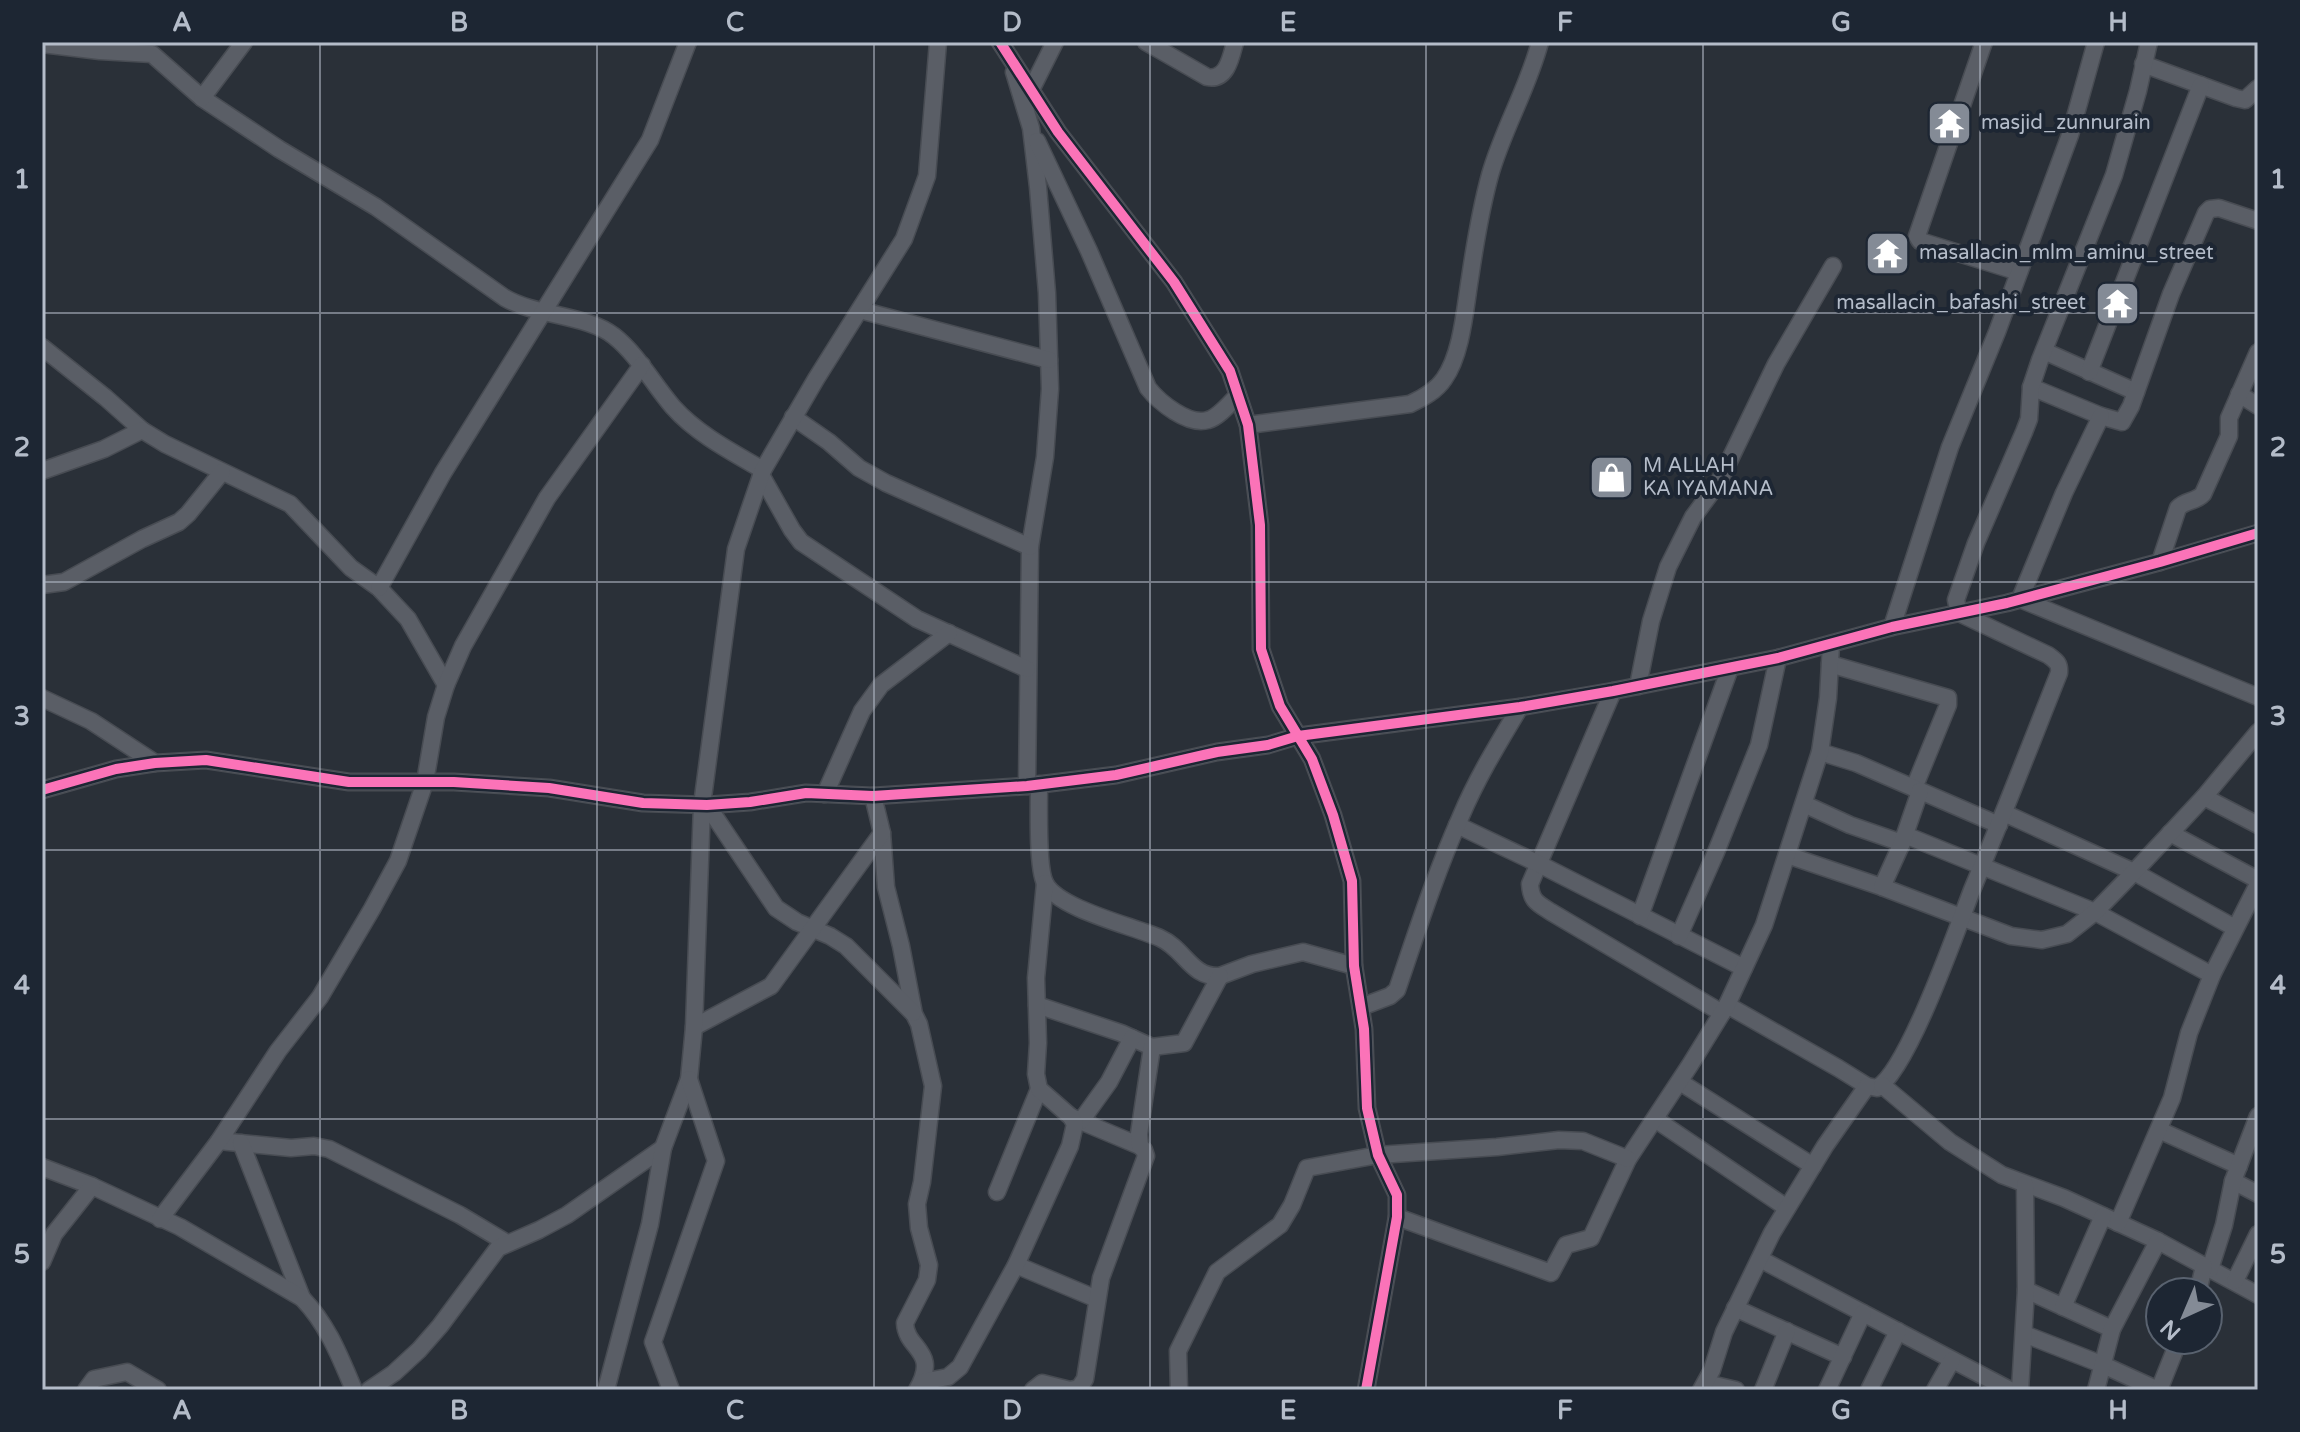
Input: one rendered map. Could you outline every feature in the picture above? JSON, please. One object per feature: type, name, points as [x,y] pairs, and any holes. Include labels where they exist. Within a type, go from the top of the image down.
[{"type":"street","points":[[202,98],[244,42]]},
{"type":"street","points":[[379,588],[443,473],[650,140],[688,42]]},
{"type":"street","points":[[606,1390],[650,1224],[663,1148],[689,1079],[705,805],[736,549],[762,472],[904,239],[927,176],[938,42]]},
{"type":"street","points":[[1031,90],[1055,42]]},
{"type":"street","points":[[1156,44],[1214,79],[1220,77],[1225,69],[1235,42]]},
{"type":"street","points":[[1248,425],[1410,404],[1427,396],[1445,379],[1461,339],[1471,267],[1490,175],[1533,69],[1540,42]]},
{"type":"street","points":[[1984,42],[1917,236],[1920,241],[2019,272]]},
{"type":"street","points":[[1892,627],[1950,447],[2070,135],[2096,42]]},
{"type":"street","points":[[1959,613],[1956,600],[1976,543],[2029,419],[2031,387],[2114,175],[2149,42]]},
{"type":"street","points":[[42,44],[152,54],[202,98],[376,207],[505,298],[520,307],[603,329],[642,365],[674,408],[712,440],[762,472],[801,542],[917,619],[1027,669]]},
{"type":"street","points":[[1004,47],[1058,132],[1174,282],[1230,371],[1248,425],[1260,525],[1261,649],[1280,706],[1312,759],[1352,881],[1354,966],[1364,1029],[1367,1108],[1378,1155],[1397,1195],[1397,1217],[1366,1390]]},
{"type":"street","points":[[1004,47],[1031,128],[1089,251],[1148,388],[1158,401],[1198,421],[1210,420],[1238,395]]},
{"type":"street","points":[[2143,64],[2245,100],[2258,88]]},
{"type":"street","points":[[2089,372],[2201,85]]},
{"type":"street","points":[[997,1192],[1039,1089],[1036,1074],[1036,978],[1045,883],[1033,785],[1027,669],[1030,547],[1045,457],[1050,389],[1047,293],[1031,128]]},
{"type":"street","points":[[2031,387],[2122,422],[2206,213],[2219,208],[2258,221]]},
{"type":"street","points":[[1638,686],[1651,621],[1668,567],[1693,517],[1719,482],[1776,364],[1833,266]]},
{"type":"street","points":[[860,310],[1049,360]]},
{"type":"street","points":[[42,347],[142,430],[290,504],[351,568],[379,588],[408,619],[446,685]]},
{"type":"street","points":[[2044,351],[2136,392]]},
{"type":"street","points":[[2160,562],[2178,508],[2203,494],[2229,436],[2229,418],[2258,352]]},
{"type":"street","points":[[160,1219],[219,1141],[278,1051],[320,997],[372,909],[398,861],[425,782],[436,717],[463,646],[547,498],[642,365]]},
{"type":"street","points":[[2239,394],[2258,406]]},
{"type":"street","points":[[2020,599],[2064,493],[2101,416]]},
{"type":"street","points":[[793,417],[859,468],[886,483],[1030,547]]},
{"type":"street","points":[[42,471],[104,449],[142,430]]},
{"type":"street","points":[[42,585],[64,582],[179,522],[222,472]]},
{"type":"street","points":[[42,790],[116,769],[206,760],[349,782],[549,788],[643,803],[705,805],[806,793],[873,796],[1033,785],[1116,775],[1217,752],[1268,745],[1298,736],[1520,707],[1730,668],[2020,599],[2258,533]]},
{"type":"street","points":[[2020,599],[2258,697]]},
{"type":"street","points":[[1736,1390],[1704,1387],[1724,1332],[1787,1208],[1813,1166],[1875,1086],[1892,1075],[1900,1060],[1934,988],[2059,673],[2060,667],[2048,655],[1959,613]]},
{"type":"street","points":[[825,794],[862,711],[881,685],[949,633]]},
{"type":"street","points":[[1397,1217],[1551,1273],[1566,1245],[1586,1241],[1595,1233],[1628,1159],[1724,1009],[1764,925],[1820,752],[1828,698],[1831,644]]},
{"type":"street","points":[[1679,936],[1759,745],[1778,658]]},
{"type":"street","points":[[1830,664],[1948,698],[1903,839],[1882,887]]},
{"type":"street","points":[[1640,916],[1730,668]]},
{"type":"street","points":[[1613,691],[1530,884],[1531,896],[1537,904],[1724,1009],[1875,1086],[1993,1170],[2158,1241],[2258,1295]]},
{"type":"street","points":[[42,698],[91,721],[155,763]]},
{"type":"street","points":[[1361,1007],[1390,996],[1397,990],[1457,825],[1483,771],[1520,707]]},
{"type":"street","points":[[1787,855],[2011,936],[2042,940],[2067,934],[2095,912],[2134,872],[2204,797],[2258,732]]},
{"type":"street","points":[[1820,752],[1856,763],[1917,790],[2001,819],[2134,872],[2235,928]]},
{"type":"street","points":[[873,796],[882,833],[886,887],[933,1086],[917,1204],[919,1228],[929,1265],[927,1280],[905,1323],[905,1329],[923,1354],[926,1370],[920,1386]]},
{"type":"street","points":[[2204,797],[2258,825]]},
{"type":"street","points":[[1804,804],[1850,825],[1903,839],[2095,912],[2212,975]]},
{"type":"street","points":[[705,805],[776,908],[846,946],[914,1014]]},
{"type":"street","points":[[1457,825],[1744,968]]},
{"type":"street","points":[[694,1027],[771,986],[882,833]]},
{"type":"street","points":[[2063,1307],[2159,1130],[2172,1098],[2189,1033],[2212,975],[2258,882],[2170,833]]},
{"type":"street","points":[[1045,883],[1078,908],[1162,939],[1175,947],[1200,973],[1209,977],[1303,952],[1354,966]]},
{"type":"street","points":[[1037,1005],[1152,1047],[1184,1043],[1220,976]]},
{"type":"street","points":[[920,1386],[948,1377],[960,1367],[1016,1265],[1070,1146],[1076,1119],[1109,1082],[1132,1038]]},
{"type":"street","points":[[1140,1146],[1139,1134],[1152,1047]]},
{"type":"street","points":[[671,1390],[653,1342],[716,1161],[689,1079]]},
{"type":"street","points":[[1680,1082],[1813,1166]]},
{"type":"street","points":[[1033,1390],[1042,1383],[1070,1390],[1079,1388],[1085,1379],[1101,1278],[1146,1156],[1140,1146],[1076,1119],[1039,1089]]},
{"type":"street","points":[[2204,1276],[2224,1225],[2236,1173],[2258,1116]]},
{"type":"street","points":[[1655,1119],[1787,1208]]},
{"type":"street","points":[[2159,1130],[2236,1173],[2258,1194]]},
{"type":"street","points":[[1179,1390],[1178,1351],[1217,1272],[1280,1225],[1307,1168],[1378,1155],[1559,1140],[1583,1141],[1628,1159]]},
{"type":"street","points":[[219,1141],[329,1149],[460,1215],[507,1243]]},
{"type":"street","points":[[241,1143],[302,1298]]},
{"type":"street","points":[[379,1388],[440,1326],[498,1248],[567,1215],[663,1148]]},
{"type":"street","points":[[42,1167],[92,1186],[180,1227],[302,1298],[325,1326],[354,1390]]},
{"type":"street","points":[[2020,1390],[2026,1290],[2025,1184]]},
{"type":"street","points":[[42,1262],[54,1234],[92,1186]]},
{"type":"street","points":[[2235,1281],[2258,1234]]},
{"type":"street","points":[[2096,1390],[2112,1329],[2158,1241]]},
{"type":"street","points":[[1760,1259],[1952,1360],[1983,1384],[2010,1390]]},
{"type":"street","points":[[1016,1265],[1097,1299]]},
{"type":"street","points":[[2026,1290],[2112,1329]]},
{"type":"street","points":[[1735,1308],[1843,1357]]},
{"type":"street","points":[[1827,1390],[1863,1313]]},
{"type":"street","points":[[1763,1390],[1787,1331]]},
{"type":"street","points":[[1869,1390],[1898,1331]]},
{"type":"street","points":[[2024,1334],[2158,1390],[2172,1356]]},
{"type":"street","points":[[1935,1390],[1952,1360]]},
{"type":"street","points":[[86,1390],[94,1379],[127,1372],[158,1390]]},
{"type":"cycle path","points":[[1000,42],[1058,132],[1174,282],[1230,371],[1248,425],[1260,525],[1261,649],[1280,706],[1312,759],[1333,815],[1352,881],[1354,966],[1364,1029],[1367,1108],[1378,1155],[1397,1195],[1397,1217],[1366,1390]]},
{"type":"cycle path","points":[[42,790],[116,769],[206,760],[349,782],[454,782],[549,788],[643,803],[707,805],[806,793],[873,796],[1027,786],[1116,775],[1217,752],[1268,745],[1298,736],[1520,707],[1778,658],[1892,627],[2007,603],[2258,533]]},
{"type":"place","name":"masjid_zunnurain","points":[[1950,123]]},
{"type":"place","name":"masallacin_mlm_aminu_street","points":[[1888,253]]},
{"type":"place","name":"masallacin_bafashi_street","points":[[2117,303]]},
{"type":"place","name":"M ALLAH KA IYAMANA","points":[[1612,478]]}]
